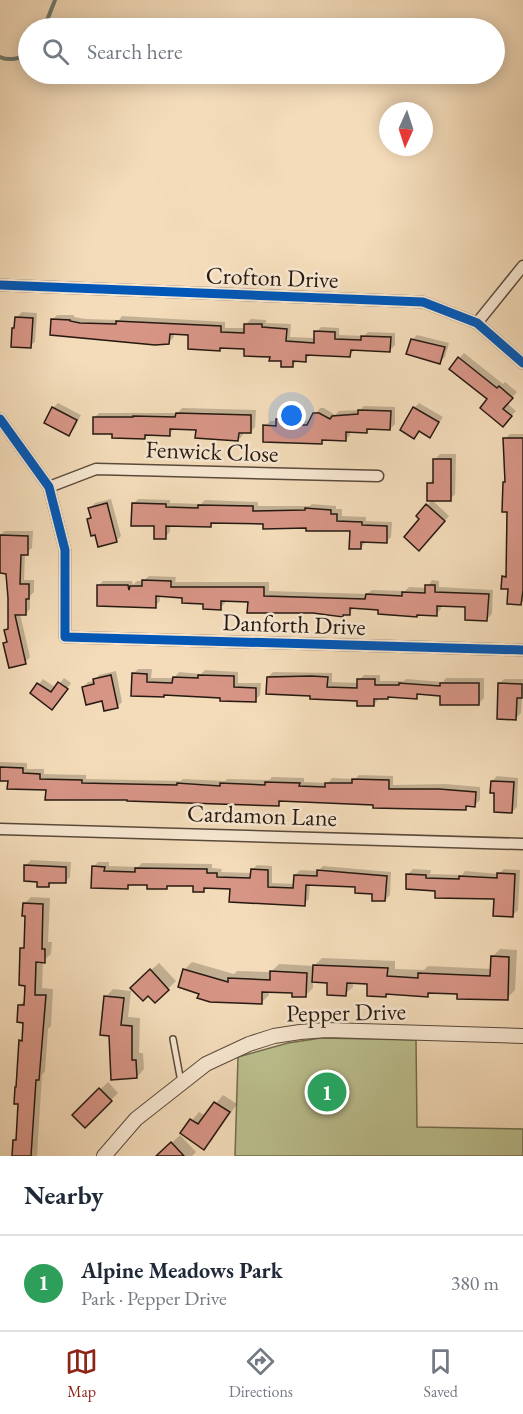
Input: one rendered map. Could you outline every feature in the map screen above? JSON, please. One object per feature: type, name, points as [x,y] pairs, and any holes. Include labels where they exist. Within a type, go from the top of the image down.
[{"type":"street","points":[[477,323],[523,266]]},
{"type":"street","name":"Crofton Drive","points":[[0,285],[423,302],[477,323],[523,363]]},
{"type":"street","points":[[0,419],[48,486]]},
{"type":"street","name":"Fenwick Close","points":[[48,486],[96,469],[378,476]]},
{"type":"street","name":"Danforth Drive","points":[[48,486],[65,550],[65,637],[523,650]]},
{"type":"street","name":"Cardamon Lane","points":[[0,829],[523,844]]},
{"type":"street","name":"Pepper Drive","points":[[105,1156],[136,1119],[206,1064],[274,1036],[300,1032],[355,1031],[523,1035]]},
{"type":"lane","points":[[173,1039],[181,1084]]},
{"type":"green space","points":[[321,1038],[416,1040],[417,1127],[523,1129],[523,1156],[235,1156],[238,1057],[288,1043]]},
{"type":"building","points":[[15,317],[33,318],[31,348],[11,347]]},
{"type":"building","points":[[51,319],[80,323],[116,324],[116,321],[221,326],[221,332],[244,333],[244,324],[262,324],[262,327],[287,329],[286,341],[314,343],[314,331],[335,332],[335,339],[361,340],[361,336],[391,337],[390,352],[351,350],[350,357],[306,355],[306,362],[293,361],[293,367],[281,367],[281,361],[269,361],[270,357],[244,356],[244,349],[220,348],[220,351],[188,349],[188,335],[170,334],[169,344],[155,345],[50,335]]},
{"type":"building","points":[[411,339],[445,347],[440,364],[406,354]]},
{"type":"building","points":[[458,357],[513,398],[503,409],[512,416],[503,427],[480,408],[487,399],[449,369]]},
{"type":"building","points":[[52,407],[77,420],[69,436],[44,423]]},
{"type":"building","points":[[413,407],[439,422],[430,438],[419,431],[414,439],[400,430]]},
{"type":"building","points":[[358,410],[391,411],[390,430],[367,429],[367,433],[346,432],[346,441],[322,440],[322,444],[263,442],[263,425],[276,426],[276,419],[289,419],[288,425],[307,425],[313,413],[319,413],[330,419],[332,416],[358,414]]},
{"type":"building","points":[[176,413],[251,415],[251,433],[239,433],[238,441],[195,438],[196,430],[170,429],[170,436],[145,435],[145,439],[112,438],[112,434],[93,434],[93,417],[175,417]]},
{"type":"building","points":[[503,438],[523,438],[523,590],[521,605],[507,604],[508,589],[501,589],[502,576],[506,577],[507,512],[502,512],[503,482],[505,482]]},
{"type":"building","points":[[433,459],[451,459],[451,501],[427,501],[427,483],[433,483]]},
{"type":"building","points":[[107,503],[117,542],[98,547],[95,535],[91,536],[87,519],[91,518],[88,508]]},
{"type":"building","points":[[132,503],[198,508],[198,505],[253,506],[253,511],[305,510],[305,508],[331,510],[331,514],[337,514],[337,521],[387,526],[387,543],[361,542],[361,549],[349,549],[350,531],[306,531],[306,528],[263,529],[263,524],[211,523],[211,527],[166,526],[166,539],[154,539],[154,526],[131,526]]},
{"type":"building","points":[[426,504],[445,521],[419,551],[404,537],[419,519],[416,516]]},
{"type":"building","points":[[0,535],[28,536],[28,555],[21,555],[20,584],[29,584],[29,599],[26,599],[26,615],[15,615],[26,664],[9,668],[3,643],[7,642],[4,630],[8,629],[8,598],[6,574],[0,573]]},
{"type":"building","points":[[142,580],[171,581],[171,587],[264,587],[264,596],[365,599],[366,594],[402,596],[402,592],[425,593],[425,585],[435,585],[435,592],[489,594],[487,621],[465,620],[465,607],[437,606],[437,616],[417,615],[417,617],[378,614],[378,610],[350,608],[350,615],[343,615],[343,617],[313,613],[247,613],[248,602],[221,601],[221,610],[203,609],[203,604],[182,603],[182,598],[156,596],[156,608],[97,606],[97,585],[128,585],[129,590],[130,586],[142,586]]},
{"type":"building","points":[[132,673],[147,674],[147,682],[172,683],[173,677],[234,676],[234,687],[256,688],[256,702],[164,695],[164,697],[131,696]]},
{"type":"building","points":[[111,675],[118,708],[104,711],[102,701],[86,705],[82,687],[94,684],[93,679]]},
{"type":"building","points":[[267,677],[328,677],[327,687],[357,688],[357,679],[375,679],[375,685],[399,685],[399,683],[440,686],[440,683],[479,683],[479,705],[440,705],[440,696],[417,694],[417,699],[388,697],[388,699],[374,699],[374,706],[357,706],[357,701],[266,694]]},
{"type":"building","points":[[58,682],[68,689],[52,710],[30,693],[37,683],[51,692]]},
{"type":"building","points":[[498,683],[522,684],[522,698],[517,698],[516,720],[497,719]]},
{"type":"building","points":[[0,767],[23,768],[23,773],[40,774],[40,779],[82,780],[82,783],[177,785],[177,783],[220,786],[220,783],[265,785],[265,782],[300,783],[299,786],[325,787],[325,783],[352,783],[352,779],[389,780],[389,789],[476,792],[475,807],[466,806],[466,810],[373,808],[373,805],[279,801],[279,806],[127,800],[45,800],[46,790],[7,789],[8,781],[0,781]]},
{"type":"building","points":[[491,781],[514,782],[512,813],[494,812],[494,793],[490,793]]},
{"type":"building","points":[[24,865],[66,867],[66,883],[49,883],[49,887],[37,887],[37,882],[24,881]]},
{"type":"building","points":[[92,866],[105,867],[104,871],[135,872],[135,868],[207,869],[207,873],[217,873],[217,877],[250,878],[251,869],[268,870],[268,887],[293,888],[294,875],[317,876],[317,870],[387,876],[385,901],[372,901],[372,894],[355,893],[355,887],[306,885],[305,906],[229,902],[230,889],[204,888],[204,892],[193,892],[193,886],[147,889],[147,885],[128,885],[128,889],[91,888]]},
{"type":"building","points":[[497,873],[515,874],[513,917],[493,916],[494,899],[435,898],[435,891],[406,889],[406,874],[426,875],[426,878],[459,879],[459,876],[497,878]]},
{"type":"building","points":[[23,903],[43,904],[42,949],[45,949],[45,963],[36,962],[35,995],[46,995],[39,1080],[36,1080],[31,1156],[12,1156],[13,1140],[16,1140],[18,1104],[14,1104],[15,1087],[19,1040],[22,1041],[23,1023],[17,1022],[18,1005],[24,1005],[25,986],[19,985],[20,948],[24,948]]},
{"type":"building","points":[[491,956],[509,957],[508,1000],[457,999],[457,994],[428,993],[428,997],[386,994],[386,997],[367,996],[367,984],[347,983],[346,996],[327,995],[327,983],[312,982],[313,965],[388,968],[387,976],[418,978],[418,973],[490,976]]},
{"type":"building","points":[[150,969],[169,990],[155,1003],[148,996],[143,1001],[130,988]]},
{"type":"building","points":[[183,969],[228,982],[228,978],[270,980],[270,971],[307,973],[306,997],[292,997],[292,993],[262,992],[262,1004],[210,1002],[197,998],[199,994],[178,987]]},
{"type":"building","points":[[104,996],[124,998],[121,1025],[132,1026],[132,1060],[136,1060],[137,1078],[111,1080],[109,1036],[100,1035]]},
{"type":"building","points":[[99,1088],[112,1101],[85,1128],[72,1115]]},
{"type":"building","points":[[214,1102],[230,1112],[204,1150],[180,1133],[190,1119],[198,1124]]},
{"type":"building","points":[[171,1142],[184,1156],[156,1156]]},
{"type":"waterway","points":[[48,18],[55,0]]},
{"type":"waterway","points":[[0,57],[18,58]]},
{"type":"cycle path","points":[[0,285],[423,302],[477,323],[523,363]]},
{"type":"cycle path","points":[[0,419],[49,487],[65,550],[65,637],[523,650]]},
{"type":"place","name":"Alpine Meadows Park","points":[[327,1092]]}]
